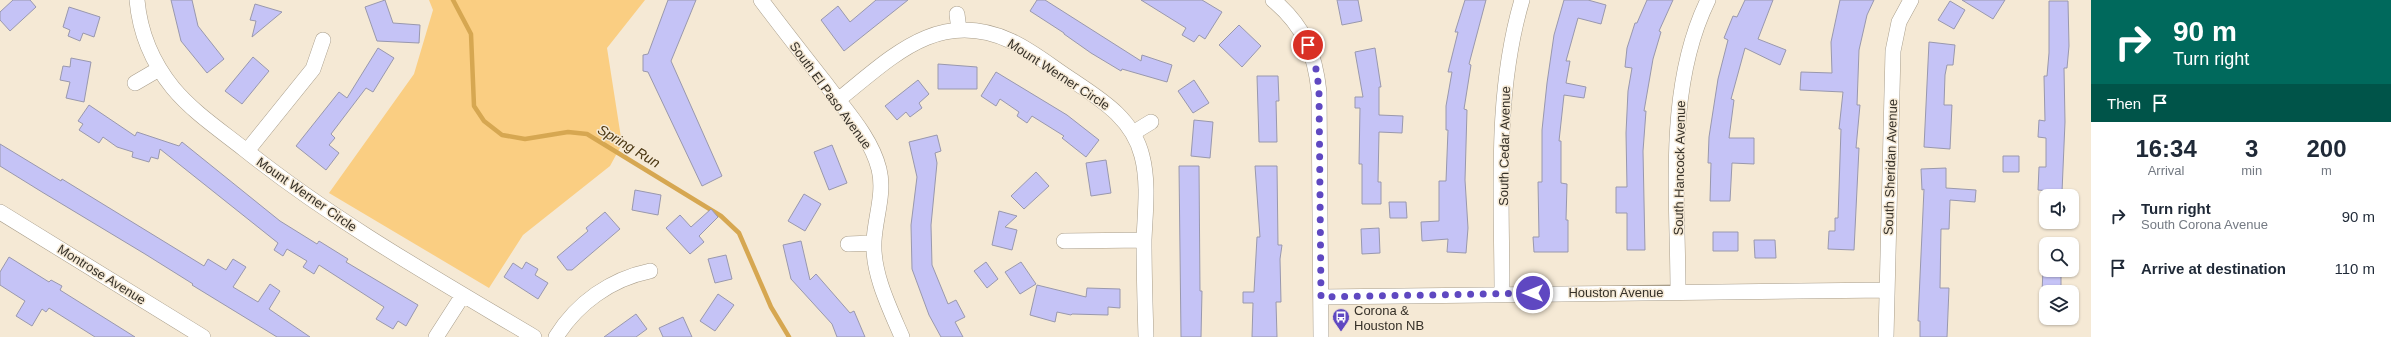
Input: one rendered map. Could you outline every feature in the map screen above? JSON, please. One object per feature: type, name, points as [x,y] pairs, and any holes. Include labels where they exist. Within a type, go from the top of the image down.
[{"type":"street","name":"Mount Werner Circle","points":[[137,0],[139,19],[150,53],[159,69],[173,88],[192,108],[324,209],[534,337]]},
{"type":"street","name":"South El Paso Avenue","points":[[761,0],[866,139],[879,170],[881,189],[873,243],[878,272],[902,337]]},
{"type":"street","name":"South Cedar Avenue","points":[[1502,293],[1503,110],[1509,55],[1522,0]]},
{"type":"street","name":"South Hancock Avenue","points":[[1678,292],[1679,99],[1687,56],[1708,0]]},
{"type":"street","name":"South Sheridan Avenue","points":[[1886,337],[1893,51],[1899,22],[1911,0]]},
{"type":"street","points":[[1279,2],[1304,35],[1313,54],[1317,72],[1319,92],[1322,337]]},
{"type":"street","points":[[957,14],[959,30]]},
{"type":"street","name":"Mount Werner Circle","points":[[838,100],[902,49],[932,35],[959,30],[983,31],[1013,42],[1104,101],[1116,112],[1133,133],[1142,156],[1144,171],[1146,337]]},
{"type":"street","points":[[247,151],[313,69],[323,40]]},
{"type":"street","points":[[135,83],[159,69]]},
{"type":"street","points":[[1133,133],[1151,122]]},
{"type":"street","name":"Montrose Avenue","points":[[0,212],[203,337]]},
{"type":"street","points":[[1064,241],[1144,240]]},
{"type":"street","points":[[848,244],[873,243]]},
{"type":"street","points":[[556,337],[574,312],[586,300],[636,274],[650,271]]},
{"type":"street","name":"Houston Avenue","points":[[1321,297],[1502,293],[1887,290]]},
{"type":"street","points":[[436,337],[463,295]]},
{"type":"shaded area","points":[[429,0],[645,0],[607,48],[622,144],[610,166],[523,235],[489,288],[329,193],[414,74],[433,10]]},
{"type":"building","points":[[13,0],[30,0],[36,7],[10,31],[0,20],[0,12]]},
{"type":"building","points":[[171,0],[192,0],[198,26],[224,59],[207,73],[181,41]]},
{"type":"building","points":[[385,0],[393,23],[420,25],[419,43],[377,41],[365,7]]},
{"type":"building","points":[[668,0],[696,0],[671,61],[722,176],[702,186],[648,72],[643,71],[643,55],[648,54]]},
{"type":"building","points":[[876,0],[908,0],[844,51],[821,20],[838,6],[850,22]]},
{"type":"building","points":[[1037,0],[1045,0],[1141,61],[1142,55],[1172,65],[1167,82],[1122,69],[1121,71],[1091,53],[1030,11]]},
{"type":"building","points":[[1141,0],[1202,0],[1222,12],[1205,39],[1199,35],[1194,42],[1182,35],[1186,28]]},
{"type":"building","points":[[1337,0],[1358,0],[1362,21],[1342,25]]},
{"type":"building","points":[[1465,0],[1486,0],[1469,64],[1471,65],[1464,109],[1467,110],[1465,180],[1468,228],[1466,253],[1447,252],[1448,239],[1422,241],[1421,222],[1439,221],[1439,181],[1446,181],[1448,130],[1446,130],[1446,106],[1452,72],[1448,72],[1458,32],[1455,32]]},
{"type":"building","points":[[1564,0],[1588,0],[1606,5],[1601,24],[1578,18],[1566,61],[1570,61],[1566,83],[1586,87],[1584,98],[1564,95],[1559,141],[1561,141],[1561,183],[1567,184],[1566,220],[1568,220],[1568,252],[1534,252],[1533,237],[1539,237],[1538,182],[1542,182],[1542,130],[1547,83],[1554,35]]},
{"type":"building","points":[[1647,0],[1673,0],[1659,31],[1661,32],[1653,59],[1644,111],[1646,111],[1643,151],[1645,250],[1627,250],[1627,213],[1616,213],[1616,187],[1627,187],[1626,133],[1628,91],[1632,68],[1625,67],[1627,48],[1635,23],[1637,23]]},
{"type":"building","points":[[1745,0],[1773,0],[1758,39],[1786,50],[1780,65],[1745,48],[1731,99],[1734,100],[1729,138],[1754,138],[1754,164],[1732,163],[1730,201],[1710,201],[1711,163],[1708,163],[1709,137],[1718,79],[1728,40],[1724,38],[1733,16],[1737,17]]},
{"type":"building","points":[[1840,0],[1874,0],[1867,15],[1859,50],[1857,105],[1860,105],[1856,148],[1859,148],[1854,250],[1828,249],[1829,231],[1835,231],[1835,218],[1838,218],[1841,129],[1839,129],[1843,92],[1800,90],[1801,72],[1832,73],[1831,42]]},
{"type":"building","points":[[1962,0],[2005,0],[1993,19]]},
{"type":"building","points":[[1950,1],[1965,10],[1954,29],[1938,20]]},
{"type":"building","points":[[2049,1],[2068,1],[2069,46],[2067,68],[2064,68],[2065,122],[2062,189],[2039,190],[2038,190],[2039,167],[2046,167],[2046,138],[2038,137],[2039,120],[2045,121],[2044,76],[2047,76],[2049,53]]},
{"type":"building","points":[[255,4],[282,12],[252,37],[256,21],[250,20]]},
{"type":"building","points":[[69,7],[100,17],[94,37],[83,33],[80,41],[68,36],[70,30],[63,27]]},
{"type":"building","points":[[1239,25],[1261,46],[1242,67],[1219,45]]},
{"type":"building","points":[[1929,42],[1955,45],[1953,65],[1947,65],[1945,75],[1944,105],[1952,105],[1950,149],[1924,147]]},
{"type":"building","points":[[378,48],[394,58],[373,92],[366,88],[331,134],[335,138],[329,145],[339,153],[326,170],[296,146],[339,92],[347,98]]},
{"type":"building","points":[[1375,48],[1381,87],[1379,87],[1379,115],[1403,116],[1402,133],[1379,132],[1378,182],[1381,182],[1381,204],[1362,204],[1362,164],[1359,164],[1360,108],[1355,108],[1355,97],[1363,97],[1355,52]]},
{"type":"building","points":[[253,57],[269,71],[242,104],[225,91]]},
{"type":"building","points":[[71,58],[91,62],[84,102],[66,98],[70,82],[60,80],[63,66],[70,67]]},
{"type":"building","points":[[938,64],[977,67],[977,89],[938,89]]},
{"type":"building","points":[[996,72],[1067,115],[1099,140],[1086,157],[1062,138],[1064,136],[1032,116],[1027,123],[1017,116],[1019,112],[1000,99],[996,106],[981,96]]},
{"type":"building","points":[[1257,76],[1278,76],[1279,101],[1276,101],[1277,142],[1259,142]]},
{"type":"building","points":[[918,80],[929,94],[919,103],[922,108],[910,117],[906,112],[897,120],[885,106]]},
{"type":"building","points":[[1194,80],[1209,103],[1193,113],[1178,91]]},
{"type":"building","points":[[89,105],[135,136],[137,132],[179,146],[182,142],[280,221],[317,244],[319,241],[348,259],[346,262],[418,305],[406,326],[398,321],[393,329],[376,319],[384,307],[319,265],[314,274],[303,267],[307,261],[287,249],[283,256],[274,250],[278,243],[160,149],[158,159],[151,157],[149,162],[132,157],[133,152],[117,147],[103,137],[99,143],[79,130],[83,124],[78,121]]},
{"type":"building","points":[[1194,120],[1213,122],[1210,158],[1191,156]]},
{"type":"building","points":[[937,135],[941,151],[935,153],[937,163],[931,225],[932,265],[948,304],[956,300],[965,317],[955,322],[963,337],[941,337],[929,315],[912,269],[911,225],[917,177],[909,142]]},
{"type":"building","points":[[0,144],[61,181],[62,179],[204,266],[208,259],[226,270],[233,259],[246,267],[233,287],[258,302],[270,284],[280,291],[269,309],[310,337],[277,337],[192,285],[193,284],[145,254],[0,166]]},
{"type":"building","points":[[832,145],[847,183],[829,190],[814,152]]},
{"type":"building","points":[[2003,156],[2019,156],[2019,172],[2003,172]]},
{"type":"building","points":[[1106,160],[1111,193],[1091,196],[1086,163]]},
{"type":"building","points":[[1179,166],[1199,166],[1200,291],[1202,291],[1201,337],[1181,337]]},
{"type":"building","points":[[1255,166],[1277,166],[1278,245],[1282,245],[1280,259],[1281,302],[1276,302],[1277,337],[1252,337],[1253,303],[1243,303],[1243,292],[1254,292],[1257,237],[1260,237]]},
{"type":"building","points":[[1946,168],[1946,188],[1976,190],[1975,202],[1950,200],[1949,229],[1941,229],[1940,288],[1949,288],[1947,337],[1920,337],[1920,321],[1918,321],[1924,189],[1922,190],[1921,169]]},
{"type":"building","points":[[1036,172],[1049,186],[1024,209],[1011,196]]},
{"type":"building","points":[[635,190],[661,195],[658,215],[632,210]]},
{"type":"building","points":[[804,194],[821,204],[805,231],[788,221]]},
{"type":"building","points":[[1389,202],[1406,202],[1407,218],[1390,218]]},
{"type":"building","points":[[711,209],[718,217],[699,236],[704,242],[690,254],[666,228],[680,215],[691,227]]},
{"type":"building","points":[[999,211],[1017,216],[1005,227],[1017,230],[1012,250],[992,245]]},
{"type":"building","points":[[605,212],[620,229],[572,270],[567,270],[557,257],[588,231],[586,228]]},
{"type":"building","points":[[1379,228],[1380,253],[1362,254],[1361,229]]},
{"type":"building","points":[[1713,232],[1738,232],[1738,251],[1713,251]]},
{"type":"building","points":[[1754,240],[1775,240],[1776,258],[1755,258]]},
{"type":"building","points":[[801,241],[810,280],[816,274],[850,313],[854,311],[865,337],[837,337],[832,324],[791,279],[783,245]]},
{"type":"building","points":[[726,255],[732,279],[715,283],[708,259]]},
{"type":"building","points":[[9,257],[49,282],[51,280],[62,286],[60,290],[135,337],[95,337],[49,308],[46,312],[42,309],[32,326],[16,316],[25,301],[0,285],[0,272]]},
{"type":"building","points":[[526,262],[538,269],[535,275],[548,283],[538,299],[504,277],[513,263],[522,269]]},
{"type":"building","points":[[986,262],[998,279],[987,288],[974,271]]},
{"type":"building","points":[[1021,262],[1036,284],[1020,294],[1005,272]]},
{"type":"building","points":[[2043,277],[2061,277],[2061,285],[2042,285]]},
{"type":"building","points":[[1037,285],[1086,297],[1087,288],[1120,289],[1120,308],[1108,307],[1108,315],[1071,315],[1057,312],[1055,322],[1030,315]]},
{"type":"building","points":[[718,294],[734,305],[715,331],[700,321]]},
{"type":"building","points":[[636,314],[647,329],[636,337],[604,337]]},
{"type":"building","points":[[683,317],[692,337],[663,337],[659,328]]},
{"type":"waterway","name":"Spring Run","points":[[453,0],[471,34],[474,106],[484,121],[502,135],[525,139],[568,132],[587,134],[721,216],[739,233],[771,307],[789,337]]},
{"type":"place","name":"Corona & Houston NB","points":[[1341,332]]},
{"type":"route","points":[[1308,45],[1313,54],[1319,92],[1321,297],[1533,293]]}]
